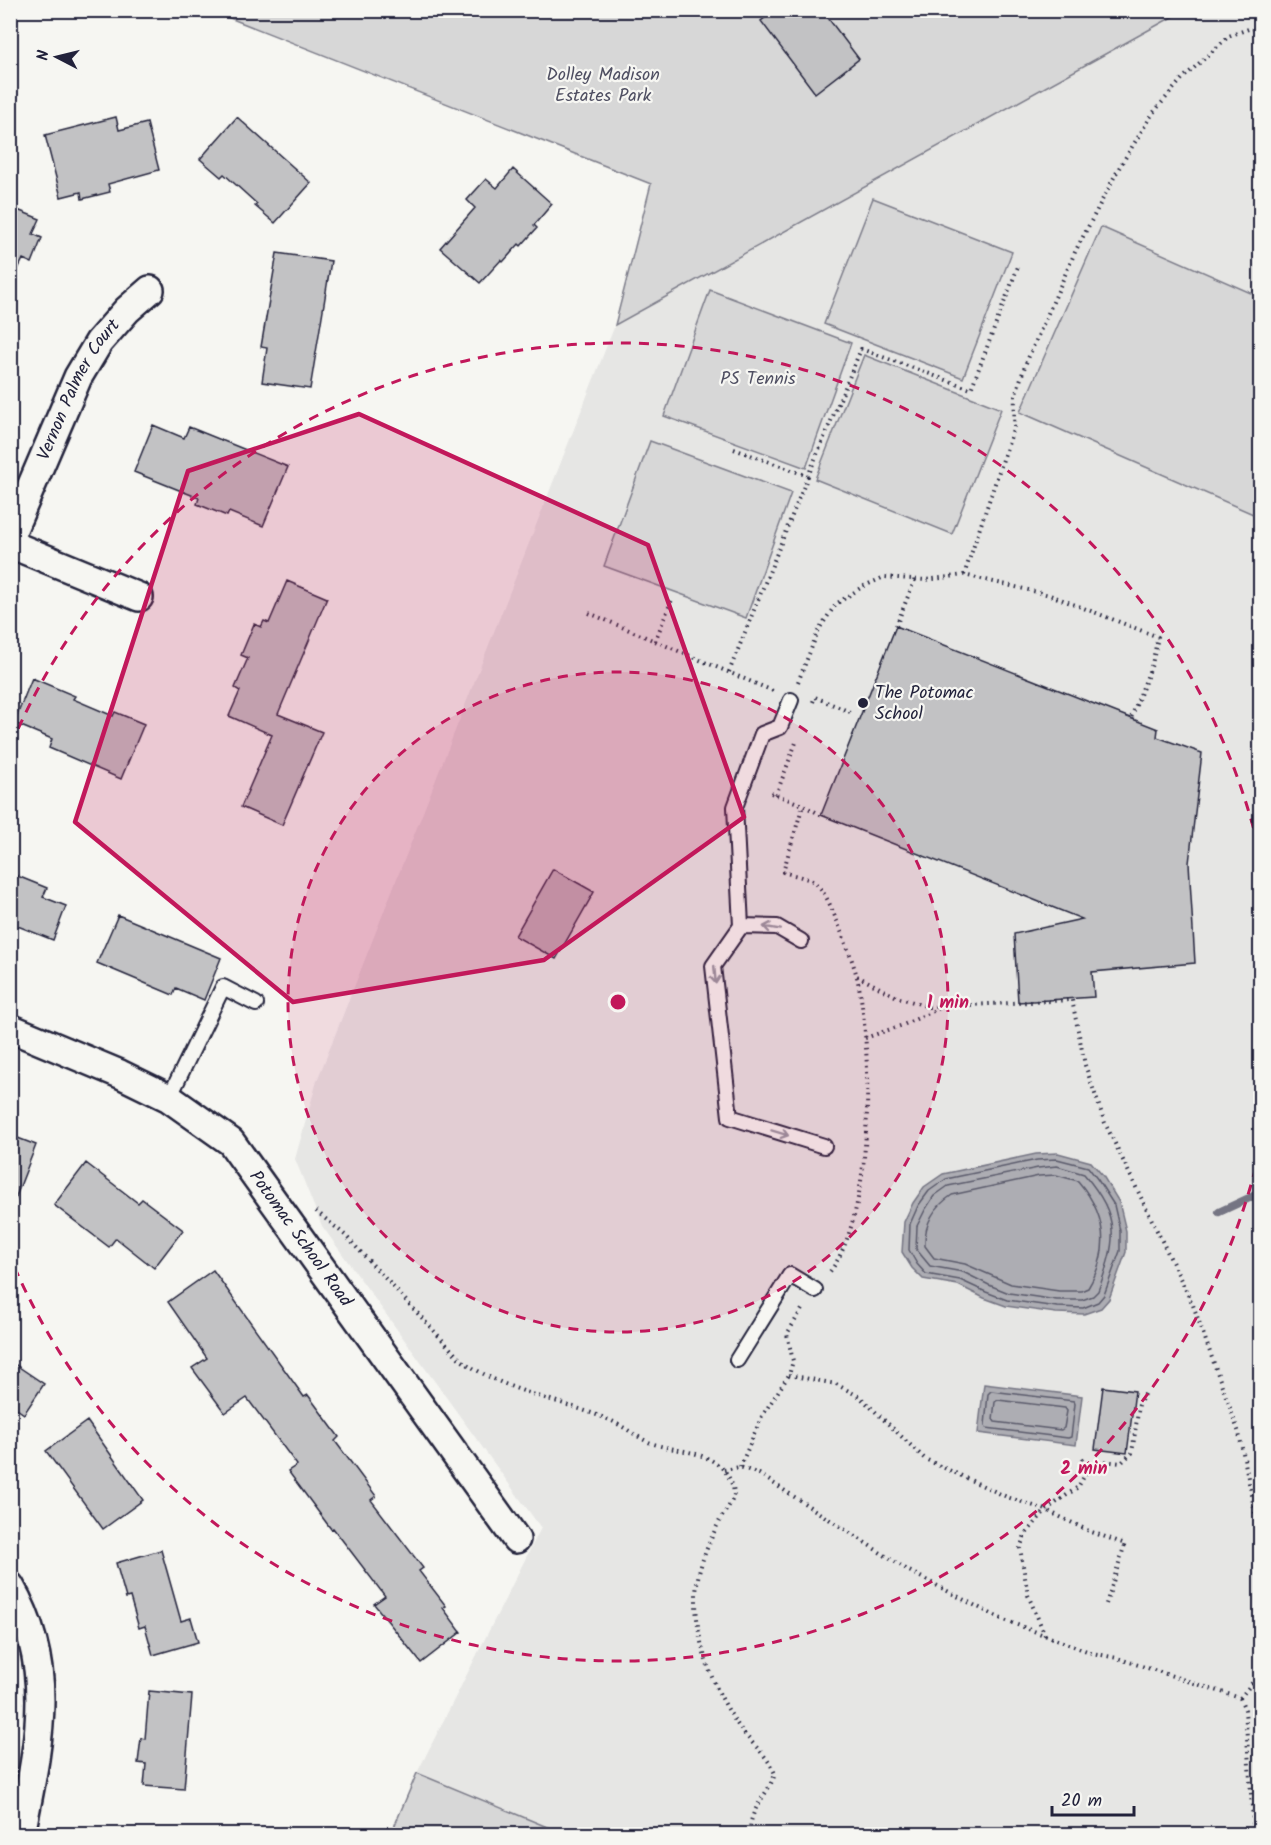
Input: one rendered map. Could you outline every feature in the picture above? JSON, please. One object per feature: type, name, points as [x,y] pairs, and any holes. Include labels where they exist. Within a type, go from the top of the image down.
[{"type":"street","name":"Vernon Palmer Court","points":[[10,536],[78,377],[99,342],[127,310],[150,290]]},
{"type":"street","points":[[10,544],[139,597]]},
{"type":"street","name":"Potomac School Road","points":[[10,1029],[120,1074],[169,1098],[231,1142],[516,1539]]},
{"type":"street","points":[[10,1586],[17,1597],[32,1638],[40,1677],[41,1720],[38,1749],[21,1834]]},
{"type":"lane","points":[[792,700],[780,727],[762,734],[735,807],[741,926],[713,966],[730,1117],[824,1146]]},
{"type":"lane","points":[[741,926],[777,927],[801,941]]},
{"type":"lane","points":[[169,1098],[224,987],[256,1004]]},
{"type":"lane","points":[[737,1360],[790,1275],[815,1290]]},
{"type":"path","points":[[964,575],[1014,427],[1015,396],[1026,363],[1076,250],[1119,168],[1152,113],[1182,79],[1229,36],[1251,28],[1260,30]]},
{"type":"path","points":[[729,672],[861,349],[971,389],[1019,264]]},
{"type":"path","points":[[734,449],[808,476]]},
{"type":"path","points":[[792,700],[819,629],[836,604],[862,587],[884,577],[925,580],[964,575],[1050,595],[1158,637],[1152,664],[1131,718]]},
{"type":"path","points":[[896,626],[915,579]]},
{"type":"path","points":[[655,641],[673,597]]},
{"type":"path","points":[[589,613],[810,708],[815,697],[850,712]]},
{"type":"path","points":[[776,795],[801,730]]},
{"type":"path","points":[[771,793],[803,805],[821,815]]},
{"type":"path","points":[[783,872],[803,805]]},
{"type":"path","points":[[857,976],[897,997],[929,1007],[1072,1000],[1085,1065],[1105,1123],[1193,1305],[1235,1422],[1260,1538]]},
{"type":"path","points":[[865,1038],[903,1025],[945,1006]]},
{"type":"path","points":[[308,1204],[345,1235],[460,1359],[479,1373],[514,1389],[609,1419],[650,1443],[702,1454],[724,1470],[732,1484],[734,1495],[712,1536],[700,1567],[696,1594],[698,1630],[706,1662],[726,1707],[749,1740],[770,1761],[775,1774],[771,1787],[754,1808],[749,1824],[750,1834]]},
{"type":"path","points":[[789,1375],[836,1384],[860,1397],[925,1459],[1006,1497],[1046,1510],[1089,1531],[1125,1544],[1106,1604]]},
{"type":"path","points":[[1045,1636],[1028,1595],[1020,1548],[1024,1535],[1046,1510],[1078,1487],[1089,1468],[1103,1461],[1121,1463],[1132,1453],[1139,1405],[1145,1392]]},
{"type":"path","points":[[1082,1458],[1089,1468]]},
{"type":"path","points":[[724,1470],[740,1467],[759,1474],[909,1571],[999,1618],[1092,1653],[1117,1658],[1240,1698],[1245,1710],[1254,1834]]},
{"type":"path","points":[[1240,1698],[1260,1673]]},
{"type":"highlighted area","points":[[359,414],[648,545],[744,817],[544,960],[293,1002],[75,822],[188,471]]},
{"type":"shaded area","name":"The Potomac School","points":[[1183,11],[1242,11],[1260,17],[1260,1834],[391,1834],[417,1773],[541,1528],[322,1226],[295,1159],[317,1081],[615,325]]},
{"type":"green space","name":"Dolley Madison Estates Park","points":[[212,11],[1183,11],[615,325],[651,184]]},
{"type":"green space","points":[[873,198],[1012,252],[963,378],[824,324]]},
{"type":"green space","points":[[1101,227],[1260,297],[1260,517],[1020,412]]},
{"type":"green space","name":"PS Tennis","points":[[710,290],[851,343],[806,468],[664,416]]},
{"type":"green space","points":[[864,355],[1001,409],[952,534],[815,479]]},
{"type":"green space","points":[[650,441],[791,493],[746,618],[604,566]]},
{"type":"green space","points":[[417,1773],[564,1834],[391,1834]]},
{"type":"water","points":[[1058,1153],[1091,1162],[1103,1176],[1119,1202],[1126,1231],[1126,1252],[1109,1299],[1101,1308],[1084,1314],[1056,1313],[1006,1306],[958,1285],[923,1279],[912,1268],[902,1252],[904,1222],[924,1187],[943,1174],[1036,1154]]},
{"type":"water","points":[[984,1384],[1082,1396],[1076,1445],[978,1433]]},
{"type":"building","points":[[775,10],[822,10],[859,59],[815,93],[761,21]]},
{"type":"building","points":[[116,117],[119,130],[147,123],[159,170],[108,184],[110,192],[82,199],[81,192],[61,197],[45,135]]},
{"type":"building","points":[[237,117],[311,183],[275,223],[224,174],[221,177],[200,159]]},
{"type":"building","points":[[513,169],[552,204],[534,225],[537,228],[521,246],[519,244],[503,262],[501,260],[480,283],[440,248],[475,208],[467,200],[486,179],[497,188]]},
{"type":"building","points":[[10,207],[40,219],[33,234],[42,238],[32,263],[23,259],[10,286]]},
{"type":"building","points":[[277,253],[331,261],[310,389],[262,382],[267,348],[261,347]]},
{"type":"building","points":[[153,425],[184,438],[189,427],[288,467],[263,526],[229,512],[227,516],[197,504],[199,498],[134,472]]},
{"type":"building","points":[[287,581],[327,598],[278,714],[322,732],[282,825],[241,807],[272,735],[229,716],[240,691],[235,688],[248,658],[241,655],[254,624],[261,627],[264,621],[269,623]]},
{"type":"building","points":[[896,626],[1158,729],[1157,737],[1202,753],[1189,863],[1195,963],[1092,972],[1094,997],[1018,1002],[1014,934],[1082,919],[821,815]]},
{"type":"building","points":[[32,678],[75,696],[73,699],[113,716],[115,712],[144,724],[121,779],[49,748],[52,739],[14,723]]},
{"type":"building","points":[[553,869],[594,892],[556,959],[515,936]]},
{"type":"building","points":[[10,873],[47,888],[43,897],[66,906],[53,940],[10,923]]},
{"type":"building","points":[[118,915],[221,958],[204,1000],[176,988],[173,995],[97,963]]},
{"type":"building","points":[[10,1135],[36,1145],[12,1207],[10,1206]]},
{"type":"building","points":[[86,1163],[138,1203],[142,1199],[183,1230],[154,1268],[116,1238],[109,1247],[54,1205]]},
{"type":"building","points":[[213,1270],[304,1397],[308,1395],[339,1437],[335,1441],[376,1496],[371,1500],[423,1568],[419,1571],[446,1606],[443,1608],[461,1632],[421,1663],[374,1604],[385,1596],[288,1471],[297,1465],[247,1398],[225,1413],[192,1368],[207,1358],[168,1302]]},
{"type":"building","points":[[10,1361],[44,1384],[24,1414],[10,1404]]},
{"type":"building","points":[[1103,1387],[1135,1391],[1127,1453],[1095,1449]]},
{"type":"building","points":[[87,1421],[143,1500],[103,1529],[46,1451]]},
{"type":"building","points":[[161,1550],[181,1621],[191,1618],[198,1642],[153,1655],[145,1626],[139,1628],[130,1597],[126,1598],[116,1563]]},
{"type":"building","points":[[149,1691],[192,1695],[184,1789],[144,1786],[146,1764],[138,1763],[141,1738],[145,1739]]},
{"type":"waterway","points":[[1219,1212],[1260,1193]]},
{"type":"place","name":"The Potomac School","points":[[863,703]]}]
